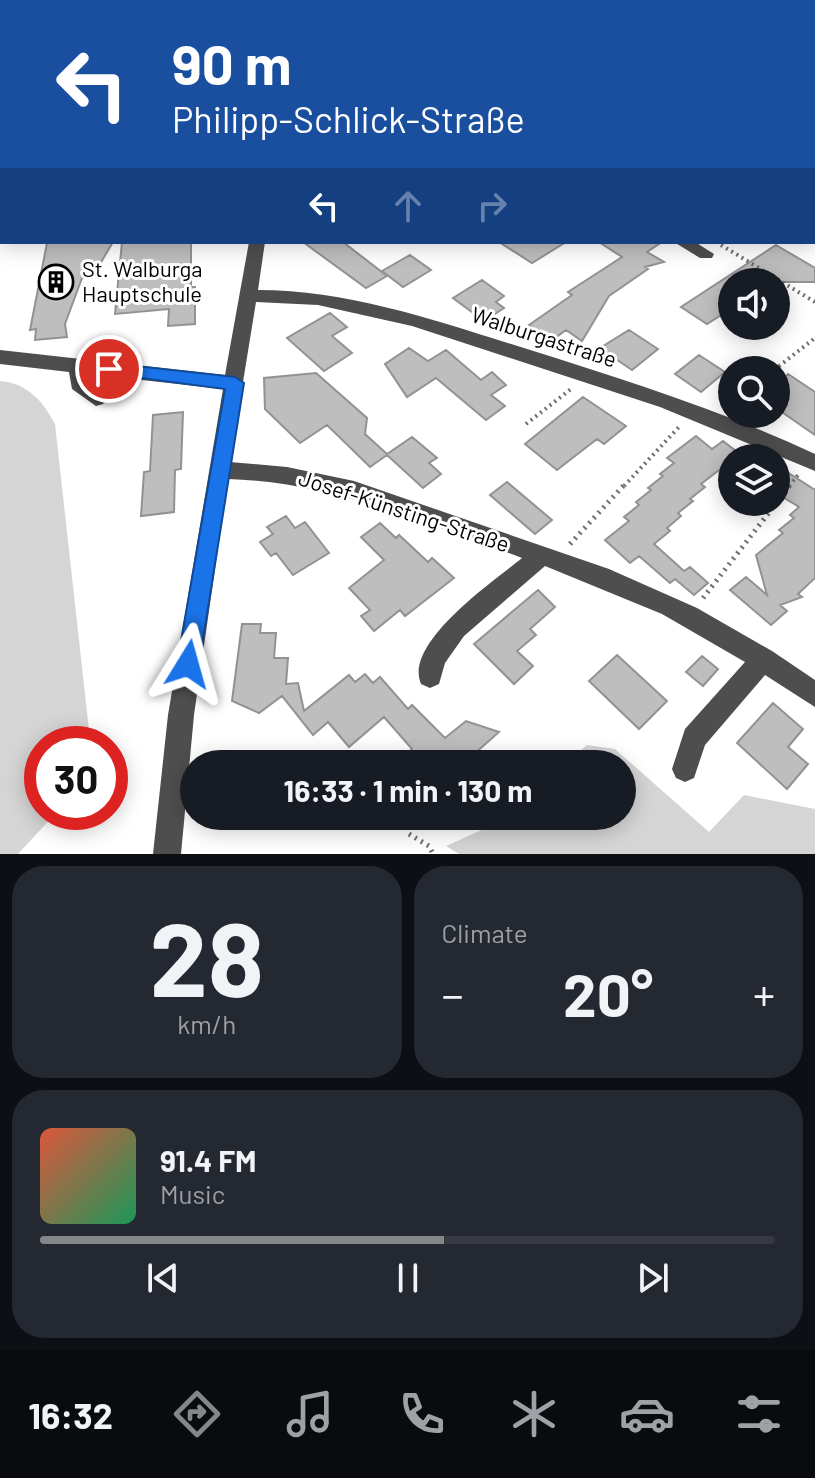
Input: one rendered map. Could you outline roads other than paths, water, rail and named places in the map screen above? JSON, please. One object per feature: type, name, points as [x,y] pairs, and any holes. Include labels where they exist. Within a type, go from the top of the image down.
[{"type":"street","points":[[167,854],[181,715],[257,244]]},
{"type":"street","points":[[686,244],[706,254]]},
{"type":"street","name":"Walburgastraße","points":[[249,296],[310,296],[360,305],[695,412],[815,463]]},
{"type":"street","points":[[0,357],[235,383]]},
{"type":"street","points":[[78,365],[79,384],[96,399]]},
{"type":"street","name":"Josef-Künsting-Straße","points":[[219,470],[274,472],[328,483],[548,558],[642,594],[690,617],[763,659],[815,695]]},
{"type":"street","name":"Josef-Künsting-Straße","points":[[430,676],[434,658],[456,628],[548,558]]},
{"type":"street","points":[[685,769],[694,738],[763,659]]},
{"type":"place","name":"St. Walburga Hauptschule","points":[[56,282]]}]
